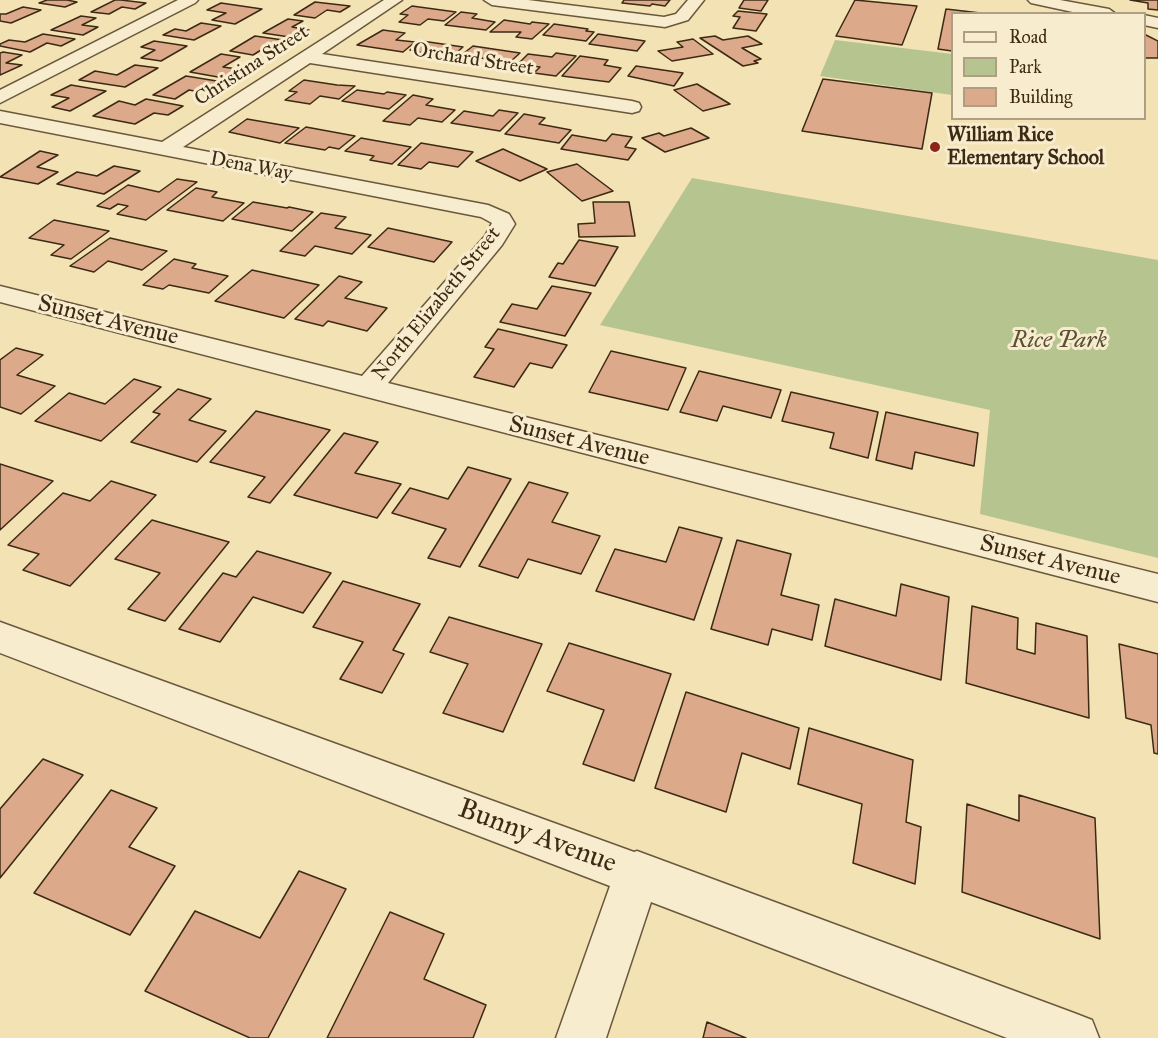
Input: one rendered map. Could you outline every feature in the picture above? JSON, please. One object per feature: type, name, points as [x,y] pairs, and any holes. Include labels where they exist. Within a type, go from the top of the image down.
[{"type":"street","points":[[0,98],[190,0]]},
{"type":"street","name":"Christina Street","points":[[164,150],[394,0]]},
{"type":"street","points":[[492,0],[651,21],[677,20],[696,0]]},
{"type":"street","points":[[1036,0],[1099,12]]},
{"type":"street","name":"Orchard Street","points":[[307,57],[632,107]]},
{"type":"street","name":"Dena Way","points":[[0,117],[488,212],[501,219]]},
{"type":"street","name":"North Elizabeth Street","points":[[368,388],[494,240],[504,224],[501,219]]},
{"type":"street","name":"Sunset Avenue","points":[[0,294],[1158,588]]},
{"type":"street","name":"Bunny Avenue","points":[[0,637],[1074,1038]]},
{"type":"street","points":[[581,1038],[637,874]]},
{"type":"green space","points":[[835,40],[951,54],[951,95],[820,76]]},
{"type":"green space","name":"Rice Park","points":[[692,178],[1158,260],[1158,558],[980,514],[990,410],[600,325]]},
{"type":"building","points":[[47,0],[77,2],[65,7],[39,3]]},
{"type":"building","points":[[115,0],[146,3],[135,9],[122,7],[109,14],[91,12]]},
{"type":"building","points":[[624,0],[670,0],[665,6],[652,4],[650,6],[622,3]]},
{"type":"building","points":[[744,0],[768,0],[761,11],[739,8]]},
{"type":"building","points":[[855,0],[917,6],[902,45],[836,36]]},
{"type":"building","points":[[1130,0],[1158,0],[1158,10],[1148,9],[1148,3]]},
{"type":"building","points":[[315,2],[350,6],[340,12],[327,10],[315,18],[294,15]]},
{"type":"building","points":[[221,3],[262,9],[235,24],[212,20],[226,13],[207,10]]},
{"type":"building","points":[[412,6],[456,12],[444,21],[428,19],[420,25],[399,22],[408,15],[400,14]]},
{"type":"building","points":[[23,7],[41,10],[11,23],[0,21],[0,14]]},
{"type":"building","points":[[946,9],[972,12],[951,12],[951,51],[938,49]]},
{"type":"building","points":[[738,11],[767,14],[756,31],[733,28],[740,17],[733,16]]},
{"type":"building","points":[[461,12],[477,14],[472,18],[495,22],[486,30],[445,25]]},
{"type":"building","points":[[81,16],[96,18],[82,25],[98,27],[83,35],[51,30]]},
{"type":"building","points":[[288,19],[303,21],[292,27],[309,30],[296,38],[263,33]]},
{"type":"building","points":[[504,20],[549,24],[532,39],[516,37],[521,32],[490,32]]},
{"type":"building","points":[[201,23],[221,26],[194,40],[163,35],[175,29],[186,31]]},
{"type":"building","points":[[554,24],[594,32],[586,41],[543,35]]},
{"type":"building","points":[[383,30],[405,33],[396,40],[415,42],[403,52],[357,45]]},
{"type":"building","points":[[43,34],[75,39],[61,46],[47,43],[30,52],[0,46],[9,40],[25,42]]},
{"type":"building","points":[[598,34],[645,41],[637,51],[589,44]]},
{"type":"building","points":[[1146,35],[1158,41],[1158,58],[1146,58]]},
{"type":"building","points":[[255,36],[290,41],[279,48],[266,47],[253,55],[230,51]]},
{"type":"building","points":[[715,36],[723,40],[748,36],[762,44],[742,48],[761,59],[754,61],[758,63],[743,66],[700,38]]},
{"type":"building","points":[[693,39],[713,54],[672,61],[658,51],[683,47],[677,42]]},
{"type":"building","points":[[154,41],[187,46],[161,61],[141,58],[155,50],[141,47]]},
{"type":"building","points":[[422,41],[463,47],[449,59],[410,50]]},
{"type":"building","points":[[473,46],[520,53],[509,63],[481,58],[475,63],[455,60]]},
{"type":"building","points":[[0,53],[22,55],[6,63],[22,65],[0,75]]},
{"type":"building","points":[[556,53],[576,56],[556,76],[534,73],[540,67],[518,64],[528,54],[552,57]]},
{"type":"building","points":[[221,54],[240,57],[223,67],[244,70],[229,79],[190,72]]},
{"type":"building","points":[[580,56],[608,60],[604,65],[621,68],[609,82],[562,76]]},
{"type":"building","points":[[135,65],[158,68],[125,87],[79,80],[95,71],[117,75]]},
{"type":"building","points":[[636,66],[683,73],[674,86],[628,76]]},
{"type":"building","points":[[186,76],[223,82],[206,93],[189,90],[175,99],[153,95]]},
{"type":"building","points":[[823,79],[932,93],[922,149],[802,131]]},
{"type":"building","points":[[304,80],[355,86],[339,99],[320,96],[310,104],[285,100],[297,92],[289,91]]},
{"type":"building","points":[[697,84],[730,104],[703,111],[674,90]]},
{"type":"building","points":[[71,85],[106,91],[70,111],[52,107],[69,98],[51,95]]},
{"type":"building","points":[[357,90],[406,95],[389,109],[342,101]]},
{"type":"building","points":[[413,95],[433,99],[426,105],[455,110],[442,122],[418,118],[410,125],[383,121]]},
{"type":"building","points":[[146,99],[183,106],[168,115],[154,113],[135,124],[93,116],[119,101],[135,105]]},
{"type":"building","points":[[499,110],[518,113],[500,131],[451,123],[464,111],[493,116]]},
{"type":"building","points":[[524,114],[545,118],[539,124],[571,130],[559,143],[505,134]]},
{"type":"building","points":[[247,119],[299,128],[280,143],[229,132]]},
{"type":"building","points":[[306,127],[355,136],[339,149],[329,147],[325,150],[285,143]]},
{"type":"building","points":[[691,128],[709,138],[665,152],[642,138],[659,133],[664,136]]},
{"type":"building","points":[[612,134],[632,137],[625,147],[636,149],[628,160],[561,149],[572,135],[606,141]]},
{"type":"building","points":[[361,138],[411,147],[392,164],[370,160],[374,156],[345,151]]},
{"type":"building","points":[[421,143],[473,152],[458,167],[429,162],[421,169],[398,165]]},
{"type":"building","points":[[503,149],[547,169],[520,181],[476,161]]},
{"type":"building","points":[[40,151],[58,155],[37,167],[58,172],[38,184],[0,177]]},
{"type":"building","points":[[577,164],[613,191],[582,201],[547,172]]},
{"type":"building","points":[[114,166],[140,171],[104,194],[57,184],[77,172],[97,176]]},
{"type":"building","points":[[177,179],[197,182],[146,220],[117,214],[128,206],[118,204],[110,209],[97,206],[128,185],[159,192]]},
{"type":"building","points":[[196,188],[217,192],[212,197],[244,203],[223,221],[167,210]]},
{"type":"building","points":[[253,202],[313,212],[292,231],[232,219]]},
{"type":"building","points":[[593,202],[629,202],[635,236],[579,237],[578,224],[595,223]]},
{"type":"building","points":[[321,213],[346,217],[335,228],[371,235],[352,254],[315,246],[305,256],[280,251]]},
{"type":"building","points":[[54,220],[109,231],[71,259],[51,255],[64,245],[29,238]]},
{"type":"building","points":[[388,228],[452,242],[434,262],[368,247]]},
{"type":"building","points":[[110,238],[167,251],[142,270],[108,261],[94,272],[70,266]]},
{"type":"building","points":[[579,240],[618,247],[595,286],[549,277],[558,263],[563,264]]},
{"type":"building","points":[[174,259],[196,264],[192,268],[228,276],[209,293],[169,285],[163,289],[143,285]]},
{"type":"building","points":[[252,270],[319,285],[284,318],[215,301]]},
{"type":"building","points":[[339,276],[362,282],[345,298],[387,308],[367,331],[328,321],[323,326],[295,319]]},
{"type":"building","points":[[552,286],[591,293],[565,336],[500,322],[512,304],[537,309]]},
{"type":"building","points":[[498,329],[567,345],[552,368],[530,363],[514,387],[474,377],[494,349],[485,347]]},
{"type":"building","points":[[16,348],[43,355],[17,375],[55,386],[21,414],[0,407],[0,360]]},
{"type":"building","points":[[611,351],[686,368],[668,410],[589,392]]},
{"type":"building","points":[[699,371],[781,390],[771,418],[723,406],[717,421],[680,412]]},
{"type":"building","points":[[134,379],[161,387],[101,441],[35,421],[69,393],[105,404]]},
{"type":"building","points":[[178,389],[211,399],[189,420],[226,431],[197,462],[131,442],[160,414],[153,412]]},
{"type":"building","points":[[791,392],[878,412],[868,458],[830,448],[834,433],[782,421]]},
{"type":"building","points":[[256,411],[330,430],[270,503],[248,497],[265,477],[210,462]]},
{"type":"building","points":[[886,412],[978,433],[974,466],[915,452],[912,469],[876,460]]},
{"type":"building","points":[[344,433],[378,442],[355,473],[401,484],[377,518],[294,495]]},
{"type":"building","points":[[0,464],[53,481],[0,530]]},
{"type":"building","points":[[468,467],[511,479],[460,567],[428,558],[446,529],[392,513],[410,488],[448,499]]},
{"type":"building","points":[[111,481],[156,495],[70,586],[23,570],[39,554],[8,545],[63,493],[90,501]]},
{"type":"building","points":[[529,482],[568,493],[552,522],[600,536],[581,574],[528,559],[518,578],[479,566]]},
{"type":"building","points":[[152,520],[229,542],[165,621],[128,609],[160,573],[115,559]]},
{"type":"building","points":[[679,527],[722,538],[694,620],[596,591],[615,549],[666,562]]},
{"type":"building","points":[[737,540],[791,554],[781,595],[819,605],[812,640],[772,629],[768,645],[711,629]]},
{"type":"building","points":[[257,551],[331,573],[303,613],[253,597],[220,642],[179,629],[223,573],[236,577]]},
{"type":"building","points":[[343,581],[420,604],[393,650],[404,654],[382,693],[340,679],[363,642],[313,627]]},
{"type":"building","points":[[901,584],[949,597],[941,680],[825,646],[835,599],[896,616]]},
{"type":"building","points":[[972,606],[1018,618],[1017,649],[1035,654],[1036,623],[1087,636],[1089,718],[966,683]]},
{"type":"building","points":[[449,617],[542,644],[503,732],[443,713],[468,664],[430,652]]},
{"type":"building","points":[[569,643],[671,674],[634,781],[583,764],[604,710],[547,691]]},
{"type":"building","points":[[1119,644],[1158,654],[1158,754],[1154,753],[1151,725],[1126,718]]},
{"type":"building","points":[[686,692],[799,728],[790,769],[742,753],[726,812],[655,788]]},
{"type":"building","points":[[809,728],[913,760],[906,822],[921,827],[915,884],[853,863],[862,804],[798,784]]},
{"type":"building","points":[[43,759],[83,775],[0,878],[0,809]]},
{"type":"building","points":[[111,790],[157,808],[129,847],[175,866],[130,935],[34,893]]},
{"type":"building","points":[[1019,795],[1095,818],[1100,939],[962,892],[967,804],[1019,821]]},
{"type":"building","points":[[299,871],[346,889],[268,1038],[250,1038],[145,991],[195,911],[260,938]]},
{"type":"building","points":[[390,912],[444,934],[424,979],[486,1005],[473,1038],[327,1038]]},
{"type":"building","points":[[707,1022],[746,1038],[703,1038]]},
{"type":"place","name":"William Rice Elementary School","points":[[935,147]]}]
